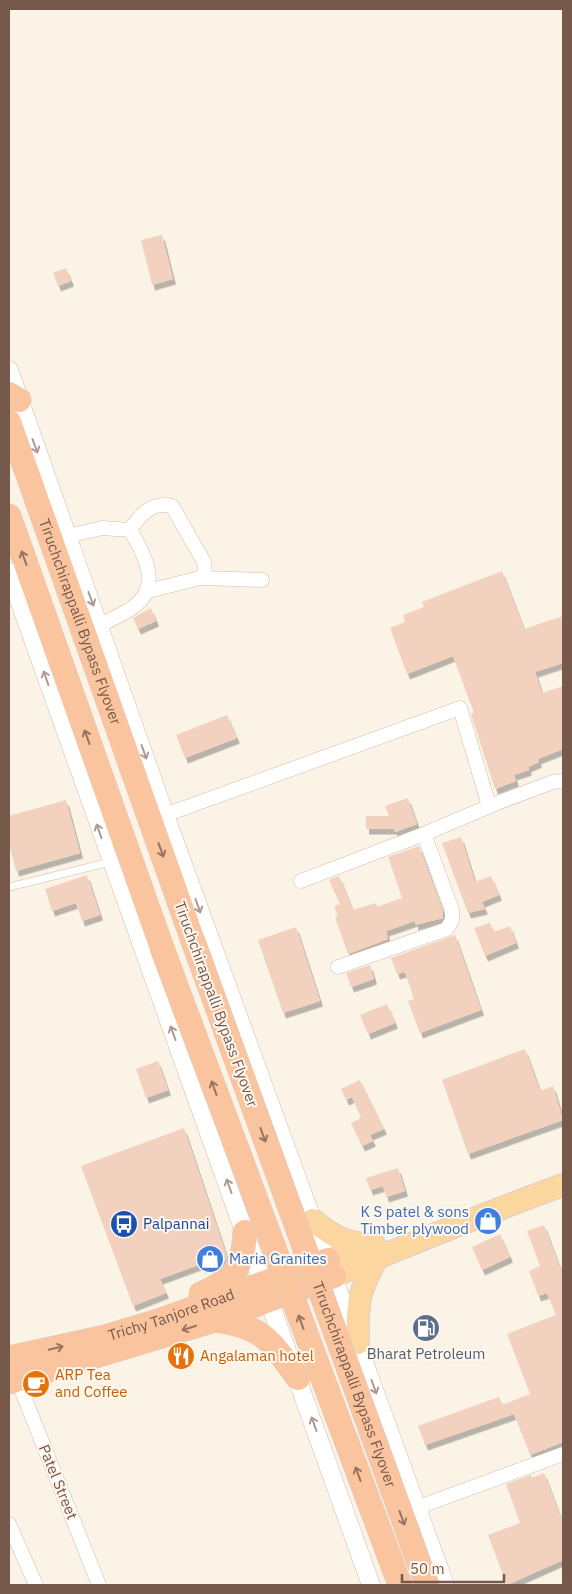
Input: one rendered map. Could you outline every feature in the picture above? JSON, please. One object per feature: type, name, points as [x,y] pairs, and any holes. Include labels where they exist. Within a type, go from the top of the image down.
[{"type":"highway","name":"Tiruchchirappalli Bypass Flyover","points":[[9,422],[193,941],[426,1585]]},
{"type":"highway","name":"Tiruchchirappalli Bypass Flyover","points":[[9,516],[162,948],[400,1585]]},
{"type":"highway","points":[[158,1321],[172,1306],[222,1284],[235,1273],[244,1250],[246,1232]]},
{"type":"highway","name":"Trichy Tanjore Road","points":[[12,1373],[105,1337],[267,1291],[331,1268]]},
{"type":"highway","name":"Trichy Tanjore Road","points":[[12,1373],[215,1320],[267,1291]]},
{"type":"highway","points":[[215,1320],[250,1327],[270,1340],[298,1378]]},
{"type":"main road","points":[[331,1268],[374,1251],[563,1186]]},
{"type":"main road","points":[[313,1220],[340,1239],[374,1251]]},
{"type":"main road","points":[[358,1343],[357,1309],[374,1251]]},
{"type":"street","points":[[9,370],[14,397],[68,536],[165,815],[445,1585]]},
{"type":"street","points":[[130,530],[140,516],[154,506],[164,504],[172,506],[206,568],[200,578]]},
{"type":"street","points":[[68,536],[102,528],[130,530]]},
{"type":"street","points":[[130,530],[147,564],[148,591]]},
{"type":"street","points":[[9,572],[110,862],[246,1232],[371,1585]]},
{"type":"street","points":[[100,625],[137,604],[148,591],[200,578],[262,580]]},
{"type":"street","points":[[165,815],[460,708],[490,806]]},
{"type":"street","points":[[301,881],[424,834],[490,806],[553,782],[563,781]]},
{"type":"street","points":[[338,967],[447,929],[452,920],[452,910],[424,834]]},
{"type":"street","name":"Patel Street","points":[[12,1373],[98,1585]]},
{"type":"street","points":[[416,1508],[563,1454]]},
{"type":"street","points":[[9,1524],[36,1585]]},
{"type":"lane","points":[[9,887],[110,862]]},
{"type":"building","points":[[162,235],[173,279],[152,285],[141,240]]},
{"type":"building","points":[[66,268],[71,281],[58,286],[53,273]]},
{"type":"building","points":[[502,571],[524,629],[563,616],[563,663],[535,672],[542,693],[563,686],[563,749],[538,759],[539,762],[528,767],[529,770],[514,775],[516,781],[495,789],[471,714],[474,713],[453,656],[407,674],[390,628],[405,622],[403,615],[424,607],[422,602]]},
{"type":"building","points":[[151,608],[156,621],[138,629],[133,618]]},
{"type":"building","points":[[227,715],[237,738],[185,758],[176,735]]},
{"type":"building","points":[[408,798],[417,824],[395,832],[394,829],[366,829],[366,816],[389,816],[385,806]]},
{"type":"building","points":[[66,800],[80,853],[16,871],[9,844],[9,816]]},
{"type":"building","points":[[461,837],[475,882],[491,876],[499,895],[482,902],[485,909],[468,913],[442,843]]},
{"type":"building","points":[[419,846],[443,912],[443,918],[415,925],[415,921],[386,931],[388,939],[348,954],[335,917],[338,916],[334,906],[340,904],[329,880],[339,876],[353,910],[376,903],[377,907],[402,898],[388,857]]},
{"type":"building","points":[[87,875],[100,915],[82,921],[76,903],[52,911],[45,889]]},
{"type":"building","points":[[490,923],[494,932],[510,926],[516,943],[485,956],[474,928]]},
{"type":"building","points":[[296,927],[320,1001],[283,1013],[258,940]]},
{"type":"building","points":[[455,935],[481,1010],[420,1033],[408,1001],[414,999],[405,972],[397,974],[391,958]]},
{"type":"building","points":[[370,965],[374,979],[351,987],[346,973]]},
{"type":"building","points":[[387,1004],[395,1023],[368,1034],[360,1015]]},
{"type":"building","points":[[525,1049],[540,1091],[553,1086],[563,1120],[468,1154],[442,1080]]},
{"type":"building","points":[[158,1061],[168,1090],[146,1098],[136,1069]]},
{"type":"building","points":[[360,1080],[384,1129],[370,1135],[373,1141],[362,1146],[351,1123],[361,1118],[352,1097],[346,1100],[341,1089]]},
{"type":"building","points":[[184,1128],[227,1257],[225,1261],[202,1268],[201,1264],[160,1279],[166,1293],[133,1306],[81,1166]]},
{"type":"building","points":[[398,1168],[405,1191],[386,1197],[383,1186],[370,1190],[366,1178]]},
{"type":"building","points":[[544,1225],[563,1276],[563,1442],[530,1455],[514,1414],[425,1445],[418,1426],[499,1397],[502,1405],[530,1394],[507,1334],[556,1315],[547,1293],[538,1296],[529,1271],[540,1266],[527,1231]]},
{"type":"building","points":[[500,1234],[510,1257],[482,1270],[472,1247]]},
{"type":"building","points":[[544,1473],[561,1518],[563,1517],[563,1560],[507,1585],[488,1535],[520,1523],[506,1484],[531,1475],[532,1478]]},
{"type":"place","name":"K S patel & sons Timber plywood","points":[[488,1221]]},
{"type":"place","name":"Palpannai","points":[[124,1224]]},
{"type":"place","name":"Maria Granites","points":[[210,1259]]},
{"type":"place","name":"Bharat Petroleum","points":[[426,1328]]},
{"type":"place","name":"Angalaman hotel","points":[[181,1356]]},
{"type":"place","name":"ARP Tea and Coffee","points":[[36,1384]]}]
